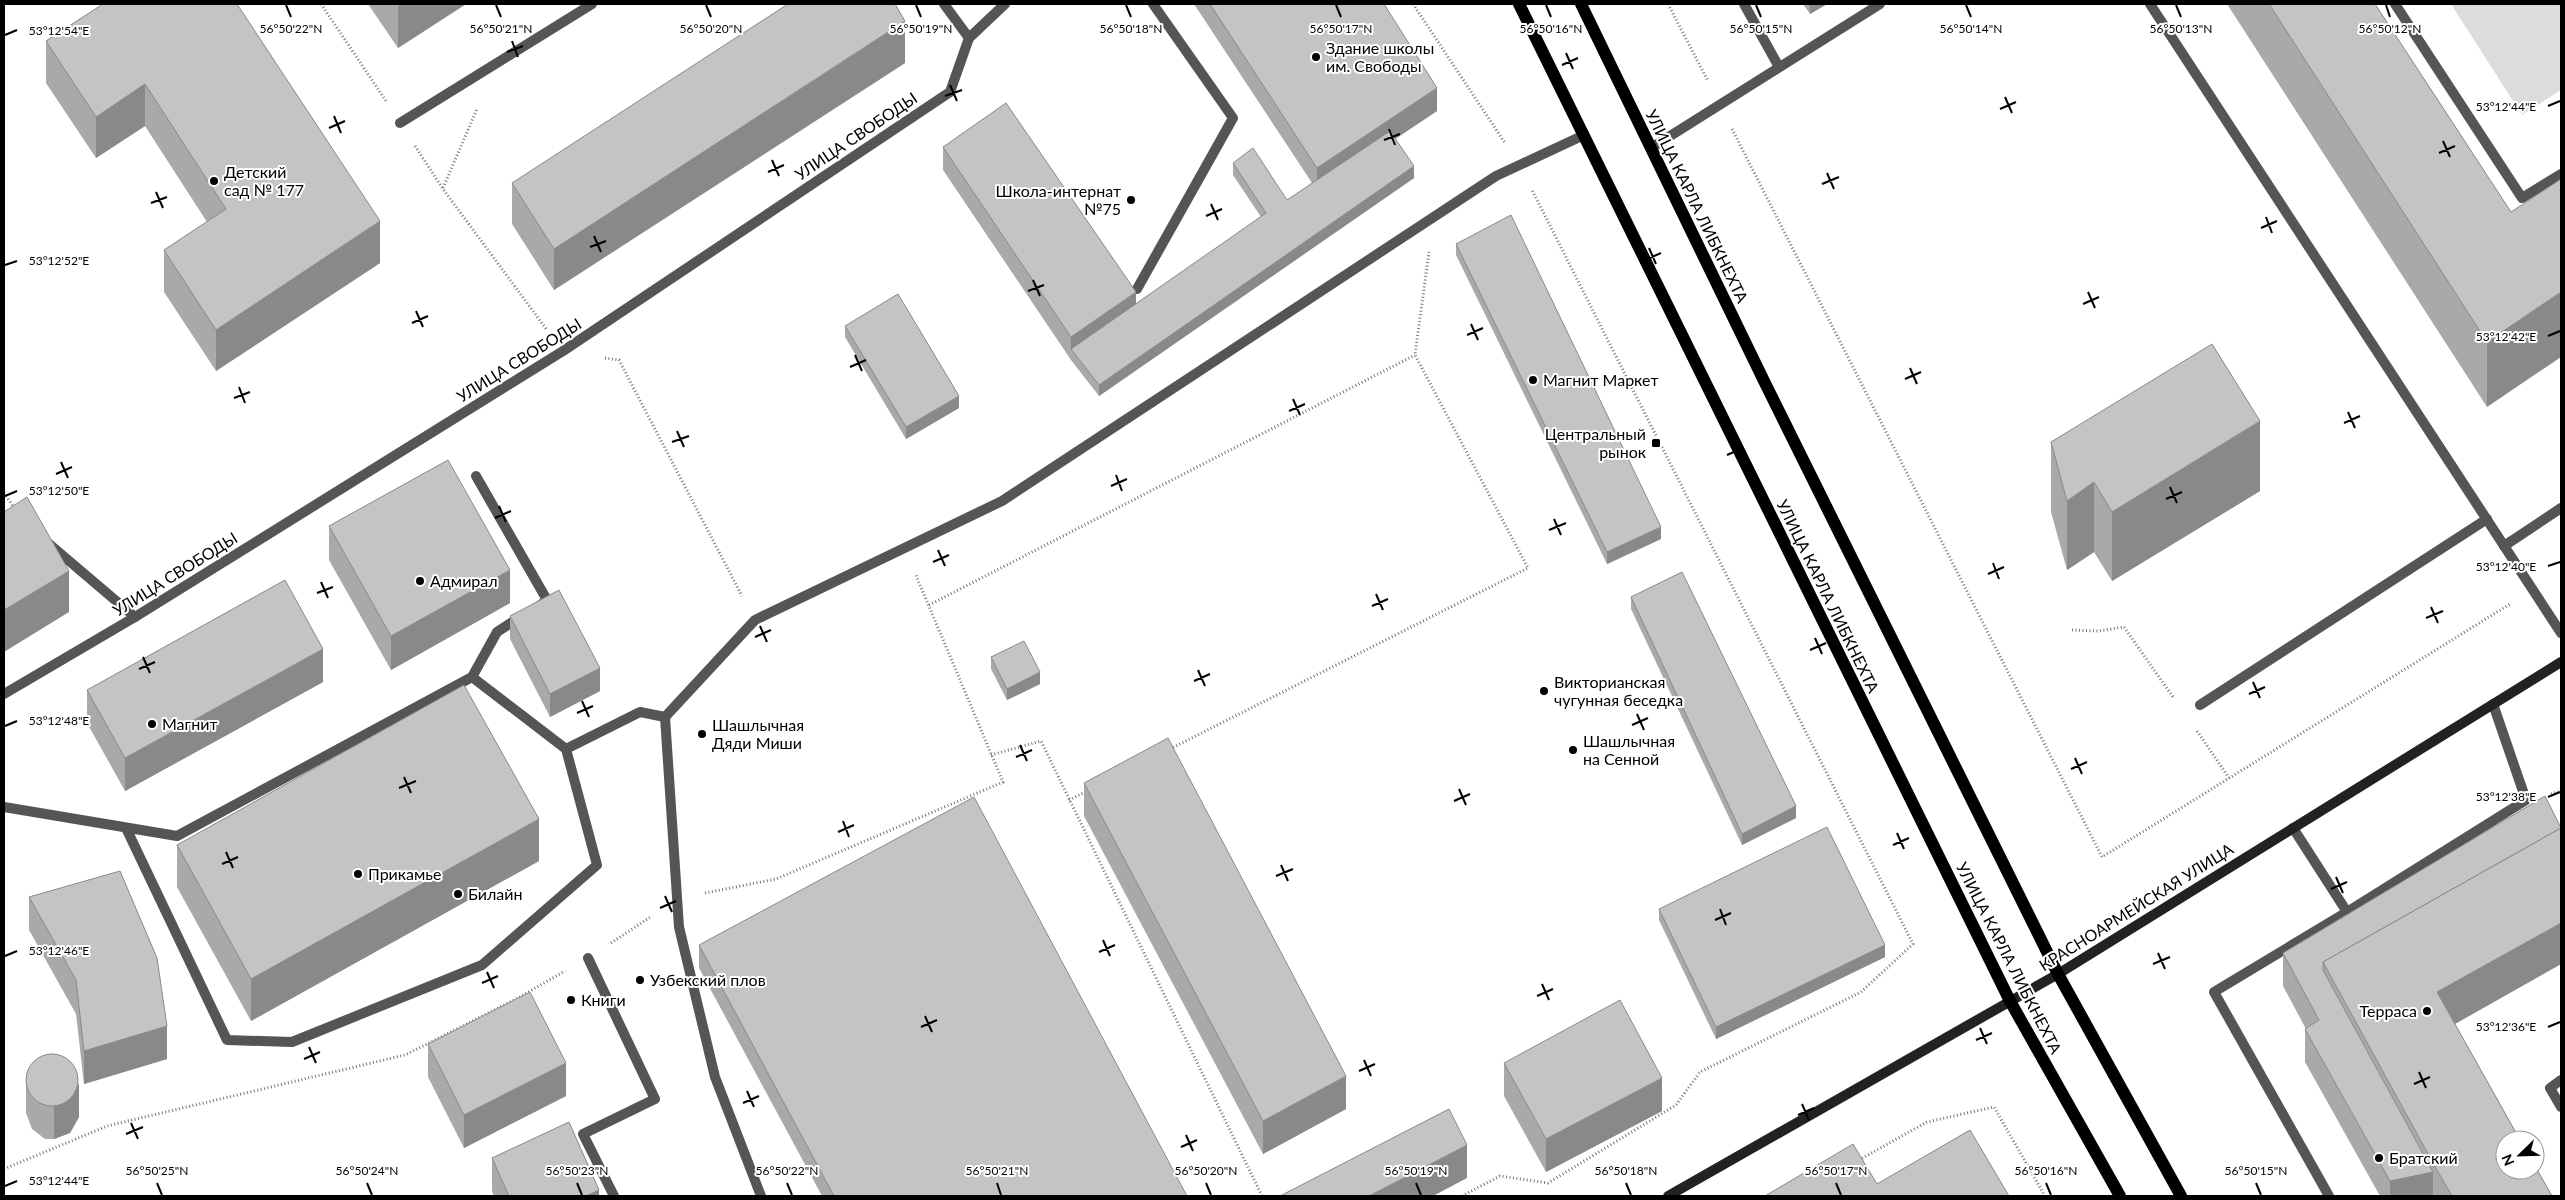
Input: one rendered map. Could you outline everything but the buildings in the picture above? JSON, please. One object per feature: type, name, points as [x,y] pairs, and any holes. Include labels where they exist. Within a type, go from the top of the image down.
[{"type":"main road","name":"УЛИЦА КАРЛА ЛИБКНЕХТА","points":[[1519,4],[2010,1001],[2120,1196]]},
{"type":"main road","name":"УЛИЦА КАРЛА ЛИБКНЕХТА","points":[[1581,4],[2058,974],[2181,1196]]},
{"type":"street","points":[[400,123],[592,4]]},
{"type":"street","points":[[944,4],[969,38]]},
{"type":"street","name":"УЛИЦА СВОБОДЫ","points":[[4,694],[135,617],[563,351],[950,92],[969,38],[1005,4]]},
{"type":"street","points":[[1136,289],[1233,118],[1154,4]]},
{"type":"street","points":[[1744,4],[1778,67]]},
{"type":"street","points":[[1651,148],[1880,4]]},
{"type":"street","points":[[2150,4],[2561,633]]},
{"type":"street","points":[[2395,4],[2522,198],[2561,174]]},
{"type":"street","points":[[761,1196],[715,1077],[679,927],[665,718],[755,620],[1002,501],[1496,176],[1584,135]]},
{"type":"street","points":[[4,808],[177,836],[472,677],[497,632],[547,600],[476,476]]},
{"type":"street","points":[[2504,546],[2561,508]]},
{"type":"street","points":[[2200,705],[2486,520]]},
{"type":"street","points":[[24,522],[135,617]]},
{"type":"street","name":"КРАСНОАРМЕЙСКАЯ УЛИЦА","points":[[1668,1196],[2058,974],[2561,662]]},
{"type":"street","points":[[126,828],[227,1040],[292,1042],[482,965],[597,865],[566,749],[472,677]]},
{"type":"street","points":[[2329,1196],[2214,992],[2347,912],[2526,800],[2493,704]]},
{"type":"street","points":[[566,749],[640,712],[665,718]]},
{"type":"street","points":[[2293,828],[2347,912]]},
{"type":"street","points":[[588,958],[655,1099],[583,1134],[614,1196]]},
{"type":"street","points":[[2561,1080],[2550,1088],[2561,1107]]},
{"type":"path","points":[[321,4],[443,188],[563,351],[619,360],[755,620]]},
{"type":"path","points":[[1413,4],[1519,165],[1913,944],[1861,992],[1700,1072],[1676,1105],[1548,1183],[1500,1176],[1462,1196]]},
{"type":"path","points":[[1668,4],[2102,857],[2533,590]]},
{"type":"path","points":[[443,188],[478,108]]},
{"type":"path","points":[[1166,751],[1528,568],[1415,355],[1434,217]]},
{"type":"path","points":[[928,606],[1415,355]]},
{"type":"path","points":[[4,493],[24,522]]},
{"type":"path","points":[[4,1169],[107,1126],[405,1055],[518,998],[588,958],[678,899],[776,878],[1003,782],[904,548]]},
{"type":"path","points":[[2072,630],[2099,631],[2124,627],[2175,699]]},
{"type":"path","points":[[2191,723],[2229,778]]},
{"type":"path","points":[[991,755],[1041,741],[1262,1196]]},
{"type":"path","points":[[1069,800],[1096,787]]},
{"type":"path","points":[[1852,1164],[1927,1122],[1994,1107],[2045,1196]]},
{"type":"shaded area","points":[[2451,4],[2561,4],[2561,90],[2522,115]]},
{"type":"place","name":"Здание школы им. Свободы","points":[[1316,57]]},
{"type":"place","name":"Детский сад № 177","points":[[214,181]]},
{"type":"place","name":"Школа-интернат №75","points":[[1131,200]]},
{"type":"place","name":"Магнит Маркет","points":[[1533,380]]},
{"type":"place","name":"Центральный рынок","points":[[1656,443]]},
{"type":"place","name":"Адмирал","points":[[420,581]]},
{"type":"place","name":"Викторианская чугунная беседка","points":[[1544,691]]},
{"type":"place","name":"Магнит","points":[[152,724]]},
{"type":"place","name":"Шашлычная Дяди Миши","points":[[702,734]]},
{"type":"place","name":"Шашлычная на Сенной","points":[[1573,750]]},
{"type":"place","name":"Прикамье","points":[[358,874]]},
{"type":"place","name":"Билайн","points":[[458,894]]},
{"type":"place","name":"Узбекский плов","points":[[640,980]]},
{"type":"place","name":"Книги","points":[[571,1000]]},
{"type":"place","name":"Терраса","points":[[2427,1011]]},
{"type":"place","name":"Братский","points":[[2379,1158]]}]
